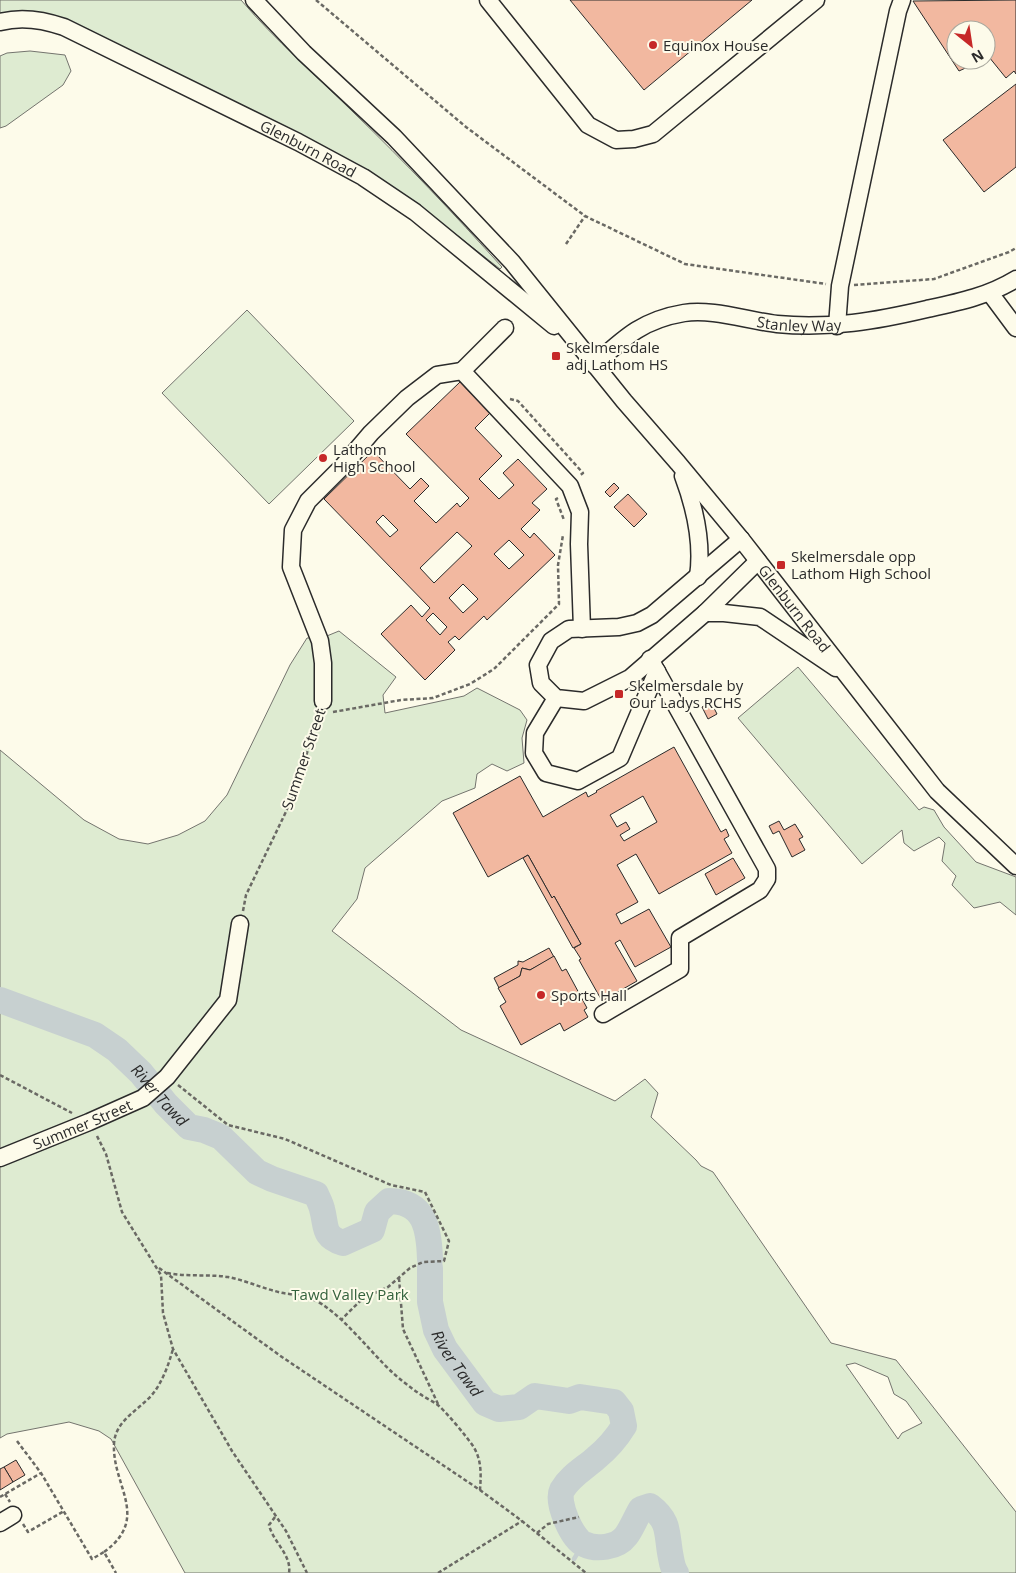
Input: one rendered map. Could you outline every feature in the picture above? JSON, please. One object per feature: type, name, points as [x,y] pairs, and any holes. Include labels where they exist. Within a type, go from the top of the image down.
[{"type":"street","name":"Glenburn Road","points":[[254,0],[304,53],[394,137],[512,262],[624,402],[741,539],[937,791],[1016,866]]},
{"type":"street","points":[[488,0],[588,125],[616,140],[634,139],[653,134],[816,0]]},
{"type":"street","points":[[837,326],[840,286],[898,11],[902,0]]},
{"type":"street","name":"Glenburn Road","points":[[0,22],[29,19],[46,21],[64,27],[298,142],[363,178],[415,212],[579,346]]},
{"type":"street","name":"Stanley Way","points":[[594,364],[629,334],[653,321],[685,312],[710,313],[756,322],[800,326],[837,326],[890,318],[971,300],[990,293],[1016,279]]},
{"type":"street","points":[[990,293],[1016,328]]},
{"type":"street","points":[[505,328],[462,371],[570,486],[580,512],[579,544],[582,629]]},
{"type":"street","name":"Summer Street","points":[[323,701],[323,663],[320,642],[291,567],[293,530],[308,501],[342,467],[371,433],[401,404],[437,375],[462,371]]},
{"type":"street","points":[[678,464],[691,498],[696,524],[700,559],[698,577]]},
{"type":"street","points":[[741,539],[652,615],[637,623],[619,627],[569,629],[551,641],[538,665],[542,683],[556,698],[584,701],[654,665],[758,561]]},
{"type":"street","points":[[705,613],[724,612],[760,617],[848,676]]},
{"type":"street","points":[[556,698],[535,733],[534,753],[546,773],[578,781],[620,758],[654,665]]},
{"type":"street","points":[[603,1014],[680,968],[680,938],[760,890],[767,879],[767,869],[654,665]]},
{"type":"street","name":"Summer Street","points":[[0,1158],[143,1098],[167,1077],[228,1000],[240,924]]},
{"type":"path","points":[[316,0],[466,127],[585,216],[685,264],[840,286],[934,279],[1016,248]]},
{"type":"path","points":[[566,244],[585,216]]},
{"type":"path","points":[[509,399],[518,401],[583,473],[556,499],[565,522]]},
{"type":"path","points":[[323,701],[333,712],[402,700],[433,698],[470,684],[494,669],[559,604],[558,565],[563,530]]},
{"type":"path","name":"Summer Street","points":[[240,924],[246,895],[294,795],[323,701]]},
{"type":"path","points":[[0,1075],[89,1122],[106,1154],[122,1212],[162,1276],[163,1312],[172,1349],[232,1451],[286,1531],[307,1573]]},
{"type":"path","points":[[167,1077],[228,1125],[285,1139],[391,1185],[424,1192],[450,1241],[444,1262],[424,1262],[410,1268],[388,1287],[359,1302],[341,1320]]},
{"type":"path","points":[[158,1267],[282,1357],[480,1490],[586,1573]]},
{"type":"path","points":[[165,1272],[177,1275],[204,1275],[245,1280],[275,1292],[312,1299],[341,1320],[404,1383],[439,1406],[472,1445],[477,1455],[480,1465],[480,1490]]},
{"type":"path","points":[[399,1278],[404,1329],[424,1377],[435,1394],[439,1406]]},
{"type":"path","points":[[18,1441],[41,1473],[92,1559],[104,1552],[122,1535],[127,1520],[126,1496],[115,1460],[114,1443],[116,1433],[127,1418],[154,1392],[162,1379],[172,1349]]},
{"type":"path","points":[[0,1497],[41,1473]]},
{"type":"path","points":[[5,1494],[11,1516],[28,1532],[64,1511]]},
{"type":"path","points":[[275,1516],[270,1525],[271,1531],[287,1557],[290,1567],[289,1573]]},
{"type":"path","points":[[537,1533],[543,1527],[579,1517]]},
{"type":"path","points":[[438,1573],[522,1521]]},
{"type":"path","points":[[104,1552],[116,1573]]},
{"type":"green space","points":[[0,0],[241,0],[282,44],[411,169],[502,267],[500,269],[396,191],[85,28],[0,15]]},
{"type":"green space","points":[[30,51],[65,55],[71,71],[63,85],[6,126],[0,128],[0,56],[7,53]]},
{"type":"green space","points":[[247,310],[354,421],[269,504],[162,393]]},
{"type":"green space","name":"Tawd Valley Park","points":[[339,631],[396,677],[383,695],[385,713],[464,696],[477,688],[520,710],[527,720],[522,738],[524,763],[507,771],[492,764],[477,774],[475,788],[442,801],[365,868],[357,899],[332,931],[461,1030],[615,1101],[645,1079],[658,1093],[651,1117],[701,1166],[713,1172],[831,1343],[896,1360],[1016,1512],[1016,1573],[185,1573],[111,1439],[99,1431],[69,1422],[7,1434],[0,1438],[0,750],[84,820],[119,839],[148,844],[178,835],[205,821],[227,795],[290,665],[307,638],[322,638]],"holes":[[[855,1363],[888,1377],[894,1394],[906,1401],[922,1423],[902,1433],[898,1439],[846,1365]]]},
{"type":"green space","points":[[798,667],[919,810],[924,807],[934,810],[944,827],[976,862],[1016,877],[1016,915],[1000,902],[974,908],[952,885],[956,876],[942,861],[945,843],[939,837],[914,851],[904,843],[902,830],[862,864],[738,718]]},
{"type":"building","name":"Equinox House","points":[[570,0],[752,0],[644,90]]},
{"type":"building","points":[[1016,0],[1016,74],[1014,71],[1006,78],[996,66],[996,20],[946,20],[946,51],[913,1]]},
{"type":"building","points":[[1016,84],[1016,167],[984,192],[943,140]]},
{"type":"building","points":[[460,382],[490,413],[475,428],[502,456],[479,479],[499,499],[514,485],[503,473],[518,459],[547,489],[532,503],[540,510],[521,529],[530,538],[534,533],[555,555],[487,620],[484,616],[459,640],[455,636],[448,642],[455,650],[425,680],[381,634],[411,605],[422,617],[430,608],[324,499],[373,451],[410,489],[421,478],[429,486],[414,501],[436,523],[457,503],[460,507],[469,498],[406,434]],"holes":[[[383,515],[398,530],[390,537],[376,522]],[[457,532],[472,546],[434,583],[420,568]],[[509,540],[524,555],[509,569],[494,554]],[[463,584],[478,599],[463,613],[449,598]],[[433,613],[447,627],[440,635],[426,620]]]},
{"type":"building","points":[[614,483],[619,488],[610,497],[605,492]]},
{"type":"building","points":[[628,494],[647,514],[634,527],[614,507]]},
{"type":"building","points":[[711,702],[717,714],[708,719],[702,707]]},
{"type":"building","points":[[674,747],[721,832],[726,829],[729,836],[724,839],[732,853],[659,894],[636,854],[617,865],[638,902],[616,914],[621,924],[649,909],[671,947],[635,967],[620,940],[615,943],[637,981],[602,1001],[574,948],[581,944],[528,855],[488,877],[453,813],[520,776],[543,817],[586,792],[588,797]],"holes":[[[643,796],[657,822],[624,841],[620,835],[630,829],[626,822],[617,827],[610,815]]]},
{"type":"building","points":[[779,821],[784,830],[795,824],[803,837],[799,839],[805,850],[792,857],[779,831],[773,834],[769,826]]},
{"type":"building","points":[[528,855],[581,944],[573,948],[523,858]]},
{"type":"building","points":[[733,858],[745,878],[716,895],[705,874]]},
{"type":"building","points":[[549,948],[554,957],[530,970],[522,968],[520,976],[499,988],[494,978],[518,965],[518,961],[523,962]]},
{"type":"building","name":"Sports Hall","points":[[554,956],[562,971],[566,969],[587,1008],[584,1010],[588,1017],[564,1031],[560,1023],[521,1045],[500,1006],[506,1002],[498,988],[520,976],[522,968],[530,970]]},
{"type":"building","points":[[16,1460],[25,1475],[13,1482],[4,1467]]},
{"type":"building","points":[[4,1467],[13,1482],[0,1490],[0,1469]]},
{"type":"waterway","name":"River Tawd","points":[[0,1000],[95,1035],[117,1050],[141,1073],[166,1104],[189,1127],[204,1130],[221,1137],[257,1172],[316,1194],[322,1207],[328,1234],[336,1240],[343,1243],[372,1230],[377,1212],[389,1201],[401,1202],[410,1206],[418,1211],[423,1219],[428,1237],[430,1259]]},
{"type":"waterway","name":"River Tawd","points":[[430,1268],[430,1302],[436,1330],[445,1349],[485,1403],[499,1409],[519,1407],[535,1396],[569,1401],[580,1397],[614,1402],[621,1411],[624,1426],[608,1447],[565,1485],[562,1490],[561,1503],[566,1520],[579,1541],[589,1546],[606,1547],[622,1540],[641,1509],[650,1506],[665,1523],[672,1564],[676,1573]]},
{"type":"waterway","points":[[574,1559],[583,1544]]},
{"type":"place","name":"Equinox House","points":[[653,45]]},
{"type":"place","name":"Skelmersdale adj Lathom HS","points":[[556,356]]},
{"type":"place","name":"Lathom High School","points":[[323,458]]},
{"type":"place","name":"Skelmersdale opp Lathom High School","points":[[781,565]]},
{"type":"place","name":"Skelmersdale by Our Ladys RCHS","points":[[619,694]]},
{"type":"place","name":"Sports Hall","points":[[541,995]]}]
